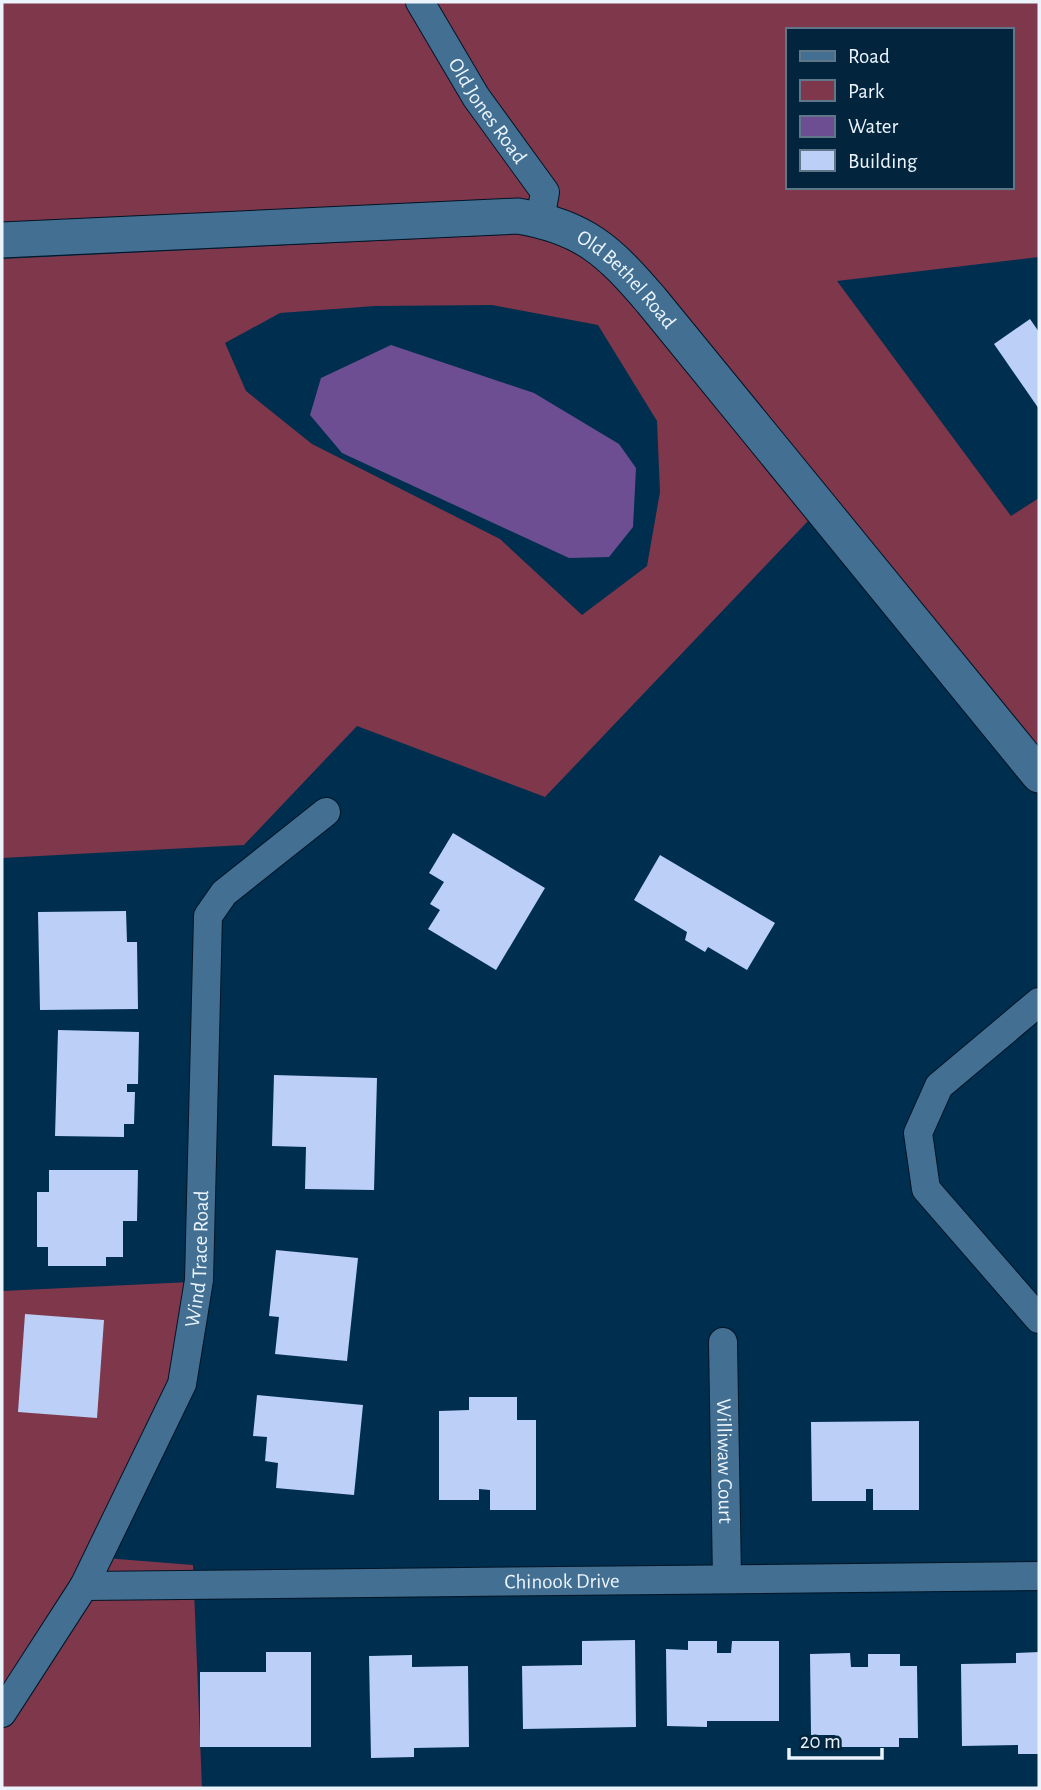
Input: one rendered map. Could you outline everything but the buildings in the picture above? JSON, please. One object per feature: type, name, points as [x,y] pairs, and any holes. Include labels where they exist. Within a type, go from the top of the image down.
[{"type":"street","name":"Old Jones Road","points":[[420,2],[476,97],[545,192],[540,220]]},
{"type":"street","name":"Old Bethel Road","points":[[2,240],[518,216],[569,228],[589,238],[618,262],[1039,775]]},
{"type":"street","name":"Wind Trace Road","points":[[2,1713],[84,1586],[182,1384],[199,1280],[208,916],[224,893],[326,811]]},
{"type":"street","points":[[1039,1002],[939,1086],[918,1133],[926,1189],[1039,1319]]},
{"type":"street","name":"Williwaw Court","points":[[723,1342],[727,1579]]},
{"type":"street","name":"Chinook Drive","points":[[84,1586],[1039,1576]]},
{"type":"green space","points":[[2,2],[1039,2],[1039,257],[837,281],[1011,516],[1039,498],[1039,748],[629,249],[577,214],[517,198],[2,222]]},
{"type":"green space","points":[[518,234],[543,240],[576,254],[608,275],[808,521],[545,797],[357,726],[244,845],[2,858],[2,259]],"holes":[[[492,305],[598,325],[657,421],[660,492],[647,566],[582,615],[500,539],[312,444],[246,391],[225,343],[280,313],[375,306]]]},
{"type":"green space","points":[[212,1281],[105,1558],[193,1565],[202,1788],[2,1788],[2,1291]]},
{"type":"water","points":[[391,345],[534,393],[619,444],[636,468],[633,527],[609,557],[569,558],[342,453],[310,415],[321,378]]}]
